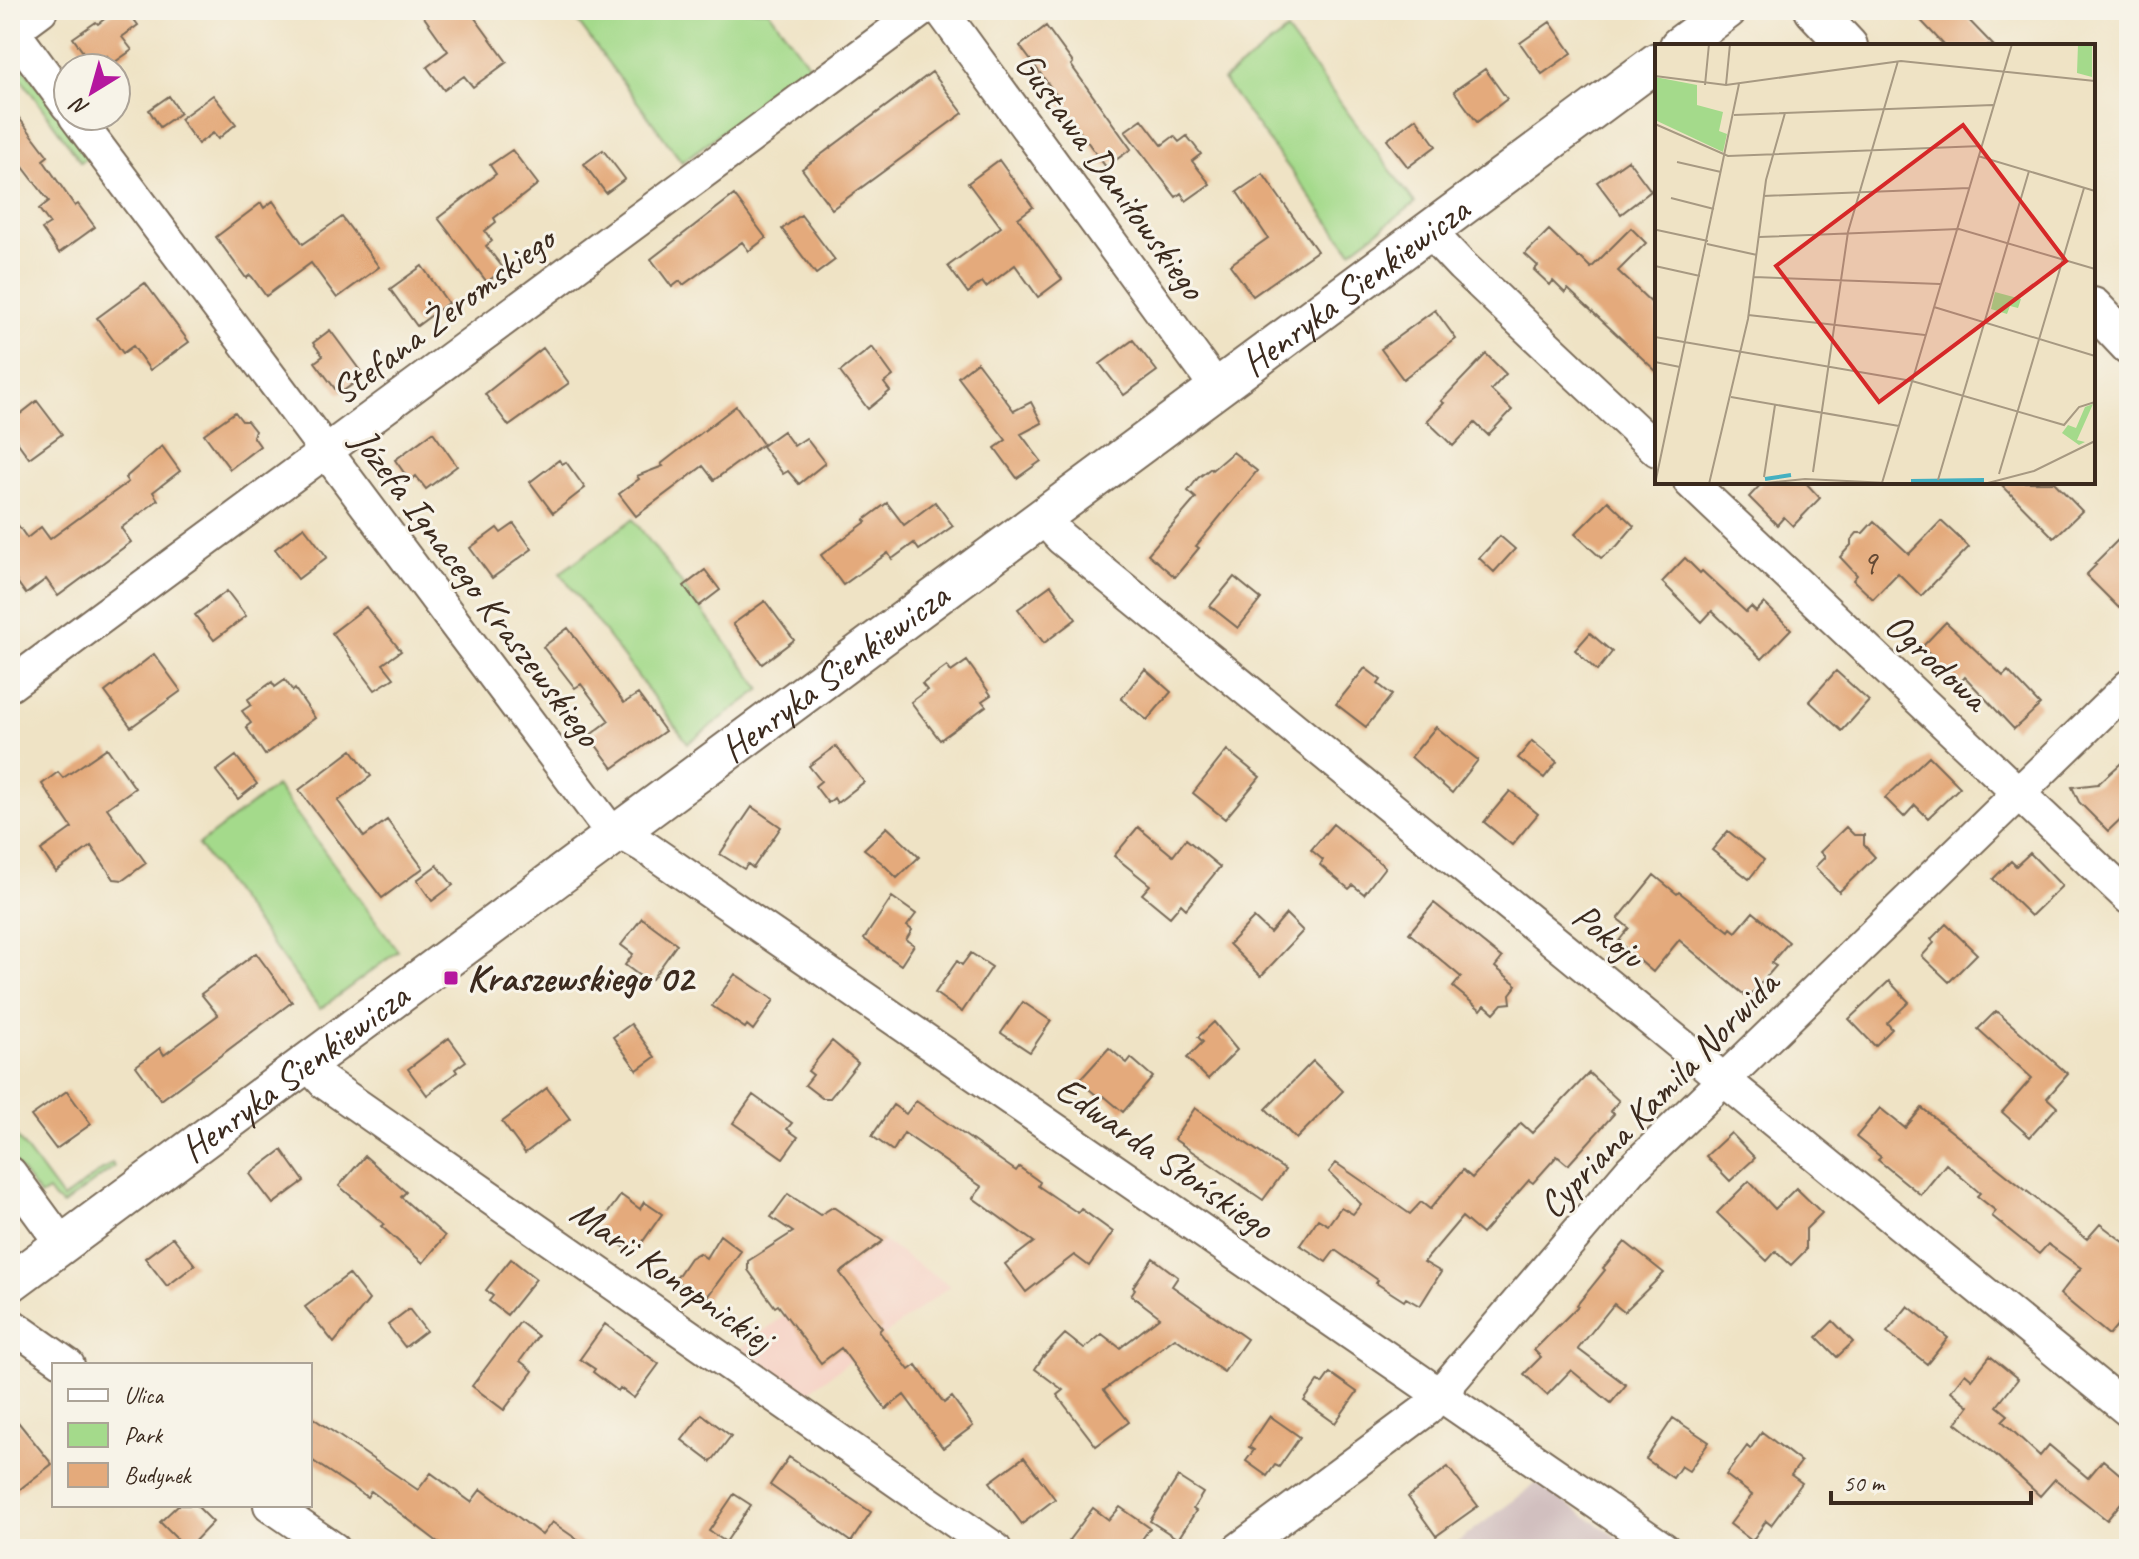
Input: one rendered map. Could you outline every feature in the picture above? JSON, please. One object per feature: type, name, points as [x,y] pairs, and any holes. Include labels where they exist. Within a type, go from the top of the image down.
[{"type":"street","points":[[41,10],[11,30],[52,85]]},
{"type":"street","name":"Stefana Żeromskiego","points":[[10,685],[922,10]]},
{"type":"street","name":"Gustawa Daniłowskiego","points":[[941,10],[1217,388]]},
{"type":"street","points":[[1682,44],[1727,10]]},
{"type":"street","points":[[1814,10],[1846,44]]},
{"type":"street","name":"Henryka Sienkiewicza","points":[[10,1283],[1655,63]]},
{"type":"street","name":"Józefa Ignacego Kraszewskiego","points":[[87,132],[594,810],[605,824],[620,832]]},
{"type":"street","points":[[1431,230],[1455,259],[1655,448]]},
{"type":"street","points":[[2095,309],[2129,345]]},
{"type":"street","name":"Ogrodowa","points":[[1692,484],[2129,898]]},
{"type":"street","name":"Pokoju","points":[[1042,517],[1061,538],[2129,1411]]},
{"type":"street","name":"Cypriana Kamila Norwida","points":[[1239,1549],[1405,1428],[1441,1395],[1617,1185],[2129,686]]},
{"type":"street","name":"Edwarda Słońskiego","points":[[620,832],[1664,1549]]},
{"type":"street","name":"Marii Konopnickiej","points":[[307,1063],[324,1082],[995,1549]]},
{"type":"street","points":[[10,1173],[62,1244]]},
{"type":"street","points":[[10,1324],[65,1363]]},
{"type":"street","points":[[273,1507],[334,1549]]},
{"type":"shaded area","points":[[883,1241],[950,1286],[807,1393],[741,1348]]},
{"type":"shaded area","points":[[1537,1483],[1634,1549],[1448,1549]]},
{"type":"green space","points":[[569,10],[768,10],[810,66],[682,162]]},
{"type":"green space","points":[[1287,31],[1415,203],[1351,251],[1223,80]]},
{"type":"green space","points":[[10,55],[16,58],[52,105],[52,122],[22,80],[10,78]]},
{"type":"green space","points":[[59,132],[72,132],[90,155],[81,162]]},
{"type":"green space","points":[[633,519],[761,689],[688,743],[560,573]]},
{"type":"green space","points":[[276,786],[398,951],[320,1009],[198,845]]},
{"type":"green space","points":[[10,1128],[63,1199],[112,1163],[114,1167],[63,1205],[48,1191],[40,1196],[10,1156]]},
{"type":"building","points":[[116,10],[127,10],[138,25],[122,37],[132,50],[83,52],[73,38],[96,22],[98,24]]},
{"type":"building","points":[[419,10],[469,10],[507,62],[473,87],[464,76],[444,90],[427,67],[448,51]]},
{"type":"building","points":[[1911,10],[1959,10],[1992,44],[1943,44]]},
{"type":"building","points":[[1550,22],[1572,53],[1542,74],[1520,43]]},
{"type":"building","points":[[1046,26],[1131,149],[1106,167],[1020,46]]},
{"type":"building","points":[[1485,69],[1507,99],[1477,122],[1454,91]]},
{"type":"building","points":[[932,72],[963,113],[832,209],[802,169]]},
{"type":"building","points":[[213,95],[236,124],[218,139],[213,133],[198,144],[180,119]]},
{"type":"building","points":[[169,96],[180,113],[160,127],[149,110]]},
{"type":"building","points":[[10,106],[48,156],[43,160],[75,206],[78,204],[95,227],[59,253],[42,229],[50,224],[39,209],[49,201],[10,150]]},
{"type":"building","points":[[1416,118],[1436,146],[1408,167],[1387,140]]},
{"type":"building","points":[[1142,119],[1162,145],[1174,136],[1179,142],[1187,136],[1201,154],[1192,161],[1210,184],[1186,201],[1181,193],[1176,197],[1125,131]]},
{"type":"building","points":[[512,150],[538,184],[494,218],[496,222],[485,231],[492,241],[486,246],[504,269],[487,282],[438,218],[496,174],[490,165]]},
{"type":"building","points":[[603,150],[625,179],[606,193],[584,164]]},
{"type":"building","points":[[999,160],[1033,207],[1018,218],[1062,279],[1038,297],[1015,265],[986,287],[982,282],[968,293],[948,266],[1001,227],[968,183]]},
{"type":"building","points":[[1628,160],[1651,191],[1621,214],[1597,182]]},
{"type":"building","points":[[1263,174],[1317,251],[1253,296],[1230,265],[1268,238],[1237,192]]},
{"type":"building","points":[[734,195],[766,238],[749,251],[742,242],[683,285],[680,281],[672,287],[651,259]]},
{"type":"building","points":[[273,201],[303,244],[342,217],[379,267],[337,298],[311,263],[266,296],[250,275],[246,278],[216,237],[261,203],[264,208]]},
{"type":"building","points":[[801,215],[835,260],[816,274],[782,229]]},
{"type":"building","points":[[1631,228],[1646,243],[1618,271],[1655,306],[1655,370],[1568,289],[1565,293],[1553,281],[1550,285],[1534,270],[1538,266],[1525,254],[1549,230],[1591,268]]},
{"type":"building","points":[[422,266],[448,303],[417,326],[390,289]]},
{"type":"building","points":[[145,283],[189,342],[150,370],[133,346],[123,353],[97,318]]},
{"type":"building","points":[[1435,310],[1456,339],[1403,379],[1381,349]]},
{"type":"building","points":[[330,330],[364,376],[339,394],[315,362],[323,356],[313,343]]},
{"type":"building","points":[[1133,340],[1157,371],[1124,395],[1100,364]]},
{"type":"building","points":[[872,347],[893,376],[884,383],[890,391],[868,409],[840,372]]},
{"type":"building","points":[[543,348],[569,383],[509,426],[485,394]]},
{"type":"building","points":[[1486,354],[1506,374],[1491,390],[1512,410],[1488,435],[1475,423],[1453,446],[1427,421],[1444,403],[1441,401]]},
{"type":"building","points":[[977,362],[1014,411],[1031,402],[1042,423],[1021,434],[1041,461],[1017,478],[995,448],[1006,440],[958,377]]},
{"type":"building","points":[[37,401],[62,434],[29,458],[10,432],[10,422]]},
{"type":"building","points":[[736,406],[763,444],[714,480],[703,466],[636,516],[619,494],[639,479],[637,476],[663,466],[661,464]]},
{"type":"building","points":[[235,412],[255,431],[253,436],[260,446],[230,469],[204,434]]},
{"type":"building","points":[[783,431],[794,446],[806,438],[825,463],[799,484],[788,471],[783,474],[762,446]]},
{"type":"building","points":[[433,432],[457,466],[426,489],[416,476],[410,481],[395,460]]},
{"type":"building","points":[[162,446],[180,471],[153,492],[158,500],[121,528],[131,542],[58,596],[46,579],[26,594],[10,572],[10,514],[27,538],[41,527],[50,539],[128,482],[125,478]]},
{"type":"building","points":[[1233,452],[1257,471],[1175,577],[1148,554],[1196,498],[1188,491],[1198,478]]},
{"type":"building","points":[[559,460],[562,464],[566,462],[585,488],[553,513],[530,482]]},
{"type":"building","points":[[1761,484],[1807,484],[1820,498],[1793,526],[1784,517],[1777,525],[1749,497]]},
{"type":"building","points":[[2001,484],[2056,484],[2082,511],[2054,538]]},
{"type":"building","points":[[1608,501],[1634,526],[1617,546],[1601,558],[1575,534]]},
{"type":"building","points":[[935,502],[953,526],[919,550],[914,543],[892,559],[888,553],[843,585],[821,555],[887,503],[904,525]]},
{"type":"building","points":[[1874,521],[1909,554],[1941,521],[1969,547],[1921,596],[1898,573],[1873,599],[1853,580],[1857,575],[1840,557],[1857,533],[1863,533]]},
{"type":"building","points":[[514,524],[532,549],[492,578],[470,548],[497,528],[501,533]]},
{"type":"building","points":[[304,527],[327,557],[298,579],[275,549]]},
{"type":"building","points":[[2129,529],[2129,598],[2119,608],[2086,575]]},
{"type":"building","points":[[1500,536],[1515,549],[1494,572],[1479,558]]},
{"type":"building","points":[[1685,558],[1746,612],[1751,607],[1756,612],[1764,603],[1791,629],[1762,659],[1712,611],[1702,622],[1662,582]]},
{"type":"building","points":[[705,570],[720,590],[699,606],[684,586]]},
{"type":"building","points":[[1234,577],[1261,599],[1238,628],[1210,606]]},
{"type":"building","points":[[1051,585],[1076,619],[1044,643],[1018,609]]},
{"type":"building","points":[[227,591],[246,616],[214,640],[195,615]]},
{"type":"building","points":[[765,601],[794,640],[762,664],[733,624]]},
{"type":"building","points":[[366,607],[401,651],[383,664],[394,678],[375,690],[332,633]]},
{"type":"building","points":[[1946,622],[2003,676],[2008,671],[2040,705],[2014,729],[1965,677],[1959,684],[1922,647]]},
{"type":"building","points":[[568,628],[624,703],[638,694],[665,731],[613,768],[589,736],[609,721],[581,684],[575,688],[543,647]]},
{"type":"building","points":[[1590,633],[1612,652],[1597,671],[1575,650]]},
{"type":"building","points":[[154,654],[181,691],[131,727],[105,692]]},
{"type":"building","points":[[967,661],[991,695],[982,701],[986,706],[940,740],[911,702],[927,690],[922,684],[947,666],[951,672]]},
{"type":"building","points":[[1365,668],[1381,680],[1378,684],[1392,695],[1366,727],[1336,704]]},
{"type":"building","points":[[1145,669],[1171,692],[1147,720],[1121,699]]},
{"type":"building","points":[[1836,671],[1869,701],[1842,731],[1809,701]]},
{"type":"building","points":[[285,680],[315,718],[265,755],[246,727],[251,723],[242,711],[251,705],[248,699],[272,682],[275,687]]},
{"type":"building","points":[[1436,727],[1478,760],[1452,793],[1411,757]]},
{"type":"building","points":[[1532,741],[1557,762],[1544,778],[1518,758]]},
{"type":"building","points":[[836,746],[864,782],[837,803],[834,798],[828,803],[815,786],[821,781],[809,766]]},
{"type":"building","points":[[107,748],[135,788],[107,808],[146,863],[123,880],[114,879],[91,846],[56,872],[41,850],[72,828],[42,784],[58,772],[63,778]]},
{"type":"building","points":[[352,750],[371,776],[338,801],[364,837],[387,820],[423,868],[382,898],[299,790]]},
{"type":"building","points":[[1227,750],[1260,777],[1225,819],[1193,793]]},
{"type":"building","points":[[236,756],[257,784],[238,799],[216,771]]},
{"type":"building","points":[[1929,756],[1960,787],[1928,818],[1915,805],[1904,817],[1885,798]]},
{"type":"building","points":[[2129,756],[2129,811],[2108,831],[2079,802],[2072,787],[2098,784]]},
{"type":"building","points":[[1510,791],[1538,814],[1512,845],[1484,822]]},
{"type":"building","points":[[752,807],[781,827],[753,868],[748,864],[744,869],[720,854]]},
{"type":"building","points":[[1333,824],[1385,867],[1364,894],[1353,885],[1349,889],[1320,865],[1323,860],[1311,850]]},
{"type":"building","points":[[887,827],[919,857],[897,878],[864,849]]},
{"type":"building","points":[[1138,827],[1173,856],[1186,839],[1220,867],[1186,909],[1181,904],[1170,917],[1142,894],[1150,885],[1114,856]]},
{"type":"building","points":[[1846,827],[1854,835],[1864,835],[1864,845],[1875,857],[1839,892],[1815,867],[1825,857],[1820,852]]},
{"type":"building","points":[[1728,831],[1764,860],[1749,879],[1712,850]]},
{"type":"building","points":[[2030,853],[2062,886],[2031,916],[1993,879],[2011,861],[2016,866]]},
{"type":"building","points":[[437,865],[453,885],[432,901],[417,880]]},
{"type":"building","points":[[1654,875],[1729,931],[1731,928],[1736,932],[1753,912],[1789,942],[1771,963],[1776,966],[1748,998],[1679,940],[1653,972],[1618,942],[1629,928],[1618,919]]},
{"type":"building","points":[[892,897],[916,914],[907,926],[912,930],[906,940],[914,945],[901,965],[864,939]]},
{"type":"building","points":[[1434,903],[1502,958],[1495,967],[1517,985],[1510,994],[1511,1003],[1502,1004],[1494,1013],[1485,1005],[1481,1010],[1453,987],[1461,977],[1409,933]]},
{"type":"building","points":[[1286,914],[1303,931],[1261,976],[1229,944],[1254,918],[1270,933]]},
{"type":"building","points":[[642,918],[677,944],[652,979],[644,979],[625,965],[633,954],[621,945]]},
{"type":"building","points":[[1946,924],[1977,954],[1949,982],[1922,956],[1934,943],[1931,939]]},
{"type":"building","points":[[256,953],[292,1002],[161,1100],[136,1066],[160,1048],[164,1055],[218,1015],[201,994]]},
{"type":"building","points":[[971,953],[992,967],[962,1012],[935,993],[957,961],[962,965]]},
{"type":"building","points":[[735,974],[774,1000],[753,1030],[712,1006]]},
{"type":"building","points":[[1889,981],[1909,1002],[1887,1023],[1892,1029],[1875,1046],[1849,1019]]},
{"type":"building","points":[[1023,1002],[1051,1021],[1030,1052],[1001,1033]]},
{"type":"building","points":[[1996,1011],[2068,1074],[2047,1098],[2057,1107],[2030,1137],[2002,1112],[2032,1078],[1978,1029]]},
{"type":"building","points":[[1214,1022],[1237,1050],[1208,1079],[1187,1058],[1203,1042],[1198,1037]]},
{"type":"building","points":[[631,1024],[655,1057],[637,1070],[613,1037]]},
{"type":"building","points":[[449,1038],[466,1061],[427,1095],[408,1069]]},
{"type":"building","points":[[832,1041],[858,1063],[830,1098],[822,1098],[805,1085],[813,1075],[808,1071]]},
{"type":"building","points":[[1109,1048],[1127,1063],[1131,1058],[1153,1077],[1123,1112],[1079,1081]]},
{"type":"building","points":[[1313,1061],[1343,1091],[1296,1139],[1266,1109]]},
{"type":"building","points":[[1589,1073],[1619,1101],[1610,1111],[1614,1114],[1568,1165],[1557,1156],[1533,1183],[1529,1180],[1482,1234],[1462,1217],[1424,1262],[1441,1272],[1420,1306],[1406,1298],[1404,1301],[1376,1283],[1378,1280],[1335,1250],[1326,1262],[1300,1245],[1318,1219],[1328,1225],[1341,1207],[1353,1214],[1361,1204],[1329,1172],[1336,1163],[1410,1214],[1421,1202],[1430,1209],[1463,1170],[1472,1178],[1521,1123],[1532,1133]]},
{"type":"building","points":[[547,1088],[570,1119],[525,1153],[502,1122]]},
{"type":"building","points":[[67,1091],[91,1124],[56,1149],[31,1116]]},
{"type":"building","points":[[753,1095],[792,1123],[787,1129],[798,1137],[783,1158],[733,1123]]},
{"type":"building","points":[[916,1101],[1016,1171],[1019,1167],[1040,1182],[1038,1186],[1078,1213],[1081,1209],[1113,1232],[1089,1266],[1074,1255],[1026,1292],[1005,1264],[1034,1242],[973,1198],[982,1187],[904,1133],[893,1151],[872,1136],[893,1105],[906,1114]]},
{"type":"building","points":[[1195,1108],[1285,1170],[1263,1200],[1174,1139]]},
{"type":"building","points":[[1880,1108],[1905,1128],[1922,1108],[2087,1239],[2100,1224],[2129,1246],[2129,1311],[2109,1335],[2060,1294],[2081,1268],[2048,1244],[2039,1254],[1992,1216],[1996,1211],[1946,1164],[1921,1195],[1878,1160],[1881,1157],[1856,1137]]},
{"type":"building","points":[[1731,1133],[1755,1158],[1730,1181],[1706,1156]]},
{"type":"building","points":[[282,1150],[304,1181],[273,1204],[250,1174]]},
{"type":"building","points":[[365,1156],[406,1192],[401,1197],[445,1236],[423,1263],[339,1186]]},
{"type":"building","points":[[1749,1181],[1775,1209],[1796,1188],[1822,1213],[1806,1229],[1806,1250],[1791,1265],[1776,1251],[1767,1261],[1717,1213]]},
{"type":"building","points":[[788,1194],[820,1215],[833,1207],[883,1241],[840,1273],[909,1370],[916,1365],[944,1403],[952,1397],[973,1426],[943,1448],[904,1395],[886,1409],[841,1348],[821,1363],[748,1270],[748,1261],[793,1232],[771,1217]]},
{"type":"building","points":[[621,1195],[640,1209],[644,1202],[662,1214],[634,1254],[597,1228]]},
{"type":"building","points":[[720,1235],[741,1251],[704,1301],[675,1280],[690,1258],[699,1253],[706,1258]]},
{"type":"building","points":[[173,1237],[195,1265],[167,1286],[145,1258]]},
{"type":"building","points":[[1625,1242],[1664,1273],[1624,1312],[1614,1304],[1578,1349],[1626,1385],[1611,1403],[1571,1370],[1547,1395],[1524,1374],[1541,1357],[1534,1350],[1578,1306]]},
{"type":"building","points":[[1153,1258],[1178,1277],[1172,1286],[1247,1339],[1224,1372],[1175,1338],[1104,1390],[1129,1422],[1096,1446],[1057,1395],[1063,1390],[1035,1369],[1065,1334],[1084,1349],[1102,1334],[1120,1348],[1160,1317],[1131,1295]]},
{"type":"building","points":[[511,1259],[536,1279],[507,1315],[489,1301],[493,1296],[486,1290]]},
{"type":"building","points":[[349,1274],[369,1300],[334,1343],[305,1307]]},
{"type":"building","points":[[1908,1306],[1948,1338],[1927,1364],[1887,1332]]},
{"type":"building","points":[[409,1309],[426,1331],[405,1347],[388,1325]]},
{"type":"building","points":[[1833,1321],[1853,1342],[1837,1357],[1817,1337]]},
{"type":"building","points":[[520,1322],[538,1336],[520,1361],[533,1371],[504,1410],[472,1386]]},
{"type":"building","points":[[605,1324],[659,1364],[634,1398],[620,1388],[618,1391],[580,1359]]},
{"type":"building","points":[[1990,1356],[2018,1379],[1997,1406],[2008,1415],[2002,1421],[2040,1456],[2049,1445],[2088,1478],[2103,1460],[2129,1482],[2129,1493],[2107,1520],[2055,1479],[2040,1496],[1956,1423],[1969,1406],[1951,1391],[1965,1373],[1972,1379]]},
{"type":"building","points":[[1330,1373],[1357,1392],[1335,1423],[1304,1401],[1318,1381],[1322,1384]]},
{"type":"building","points":[[10,1412],[52,1464],[10,1497]]},
{"type":"building","points":[[702,1414],[731,1436],[711,1462],[682,1440]]},
{"type":"building","points":[[1270,1416],[1300,1437],[1279,1467],[1275,1465],[1267,1476],[1246,1461],[1254,1450],[1249,1447]]},
{"type":"building","points":[[312,1417],[418,1490],[431,1473],[471,1502],[481,1489],[542,1535],[552,1522],[591,1549],[447,1549],[371,1491],[367,1497],[312,1460]]},
{"type":"building","points":[[1673,1418],[1709,1442],[1689,1471],[1681,1466],[1673,1478],[1646,1459]]},
{"type":"building","points":[[1762,1432],[1801,1462],[1791,1475],[1802,1483],[1771,1525],[1766,1521],[1752,1541],[1730,1524],[1752,1495],[1726,1475],[1747,1446],[1750,1449]]},
{"type":"building","points":[[789,1457],[871,1512],[851,1542],[770,1485]]},
{"type":"building","points":[[1024,1457],[1055,1499],[1022,1524],[990,1482]]},
{"type":"building","points":[[1448,1467],[1478,1506],[1436,1536],[1408,1497]]},
{"type":"building","points":[[1178,1477],[1203,1493],[1193,1509],[1196,1511],[1178,1539],[1150,1521]]},
{"type":"building","points":[[734,1494],[751,1505],[726,1542],[709,1531]]},
{"type":"building","points":[[176,1507],[198,1507],[213,1522],[187,1549],[160,1522]]},
{"type":"building","points":[[1120,1507],[1150,1528],[1135,1549],[1083,1549],[1069,1540],[1093,1508],[1109,1520]]},
{"type":"place","name":"Kraszewskiego 02","points":[[451,978]]}]
